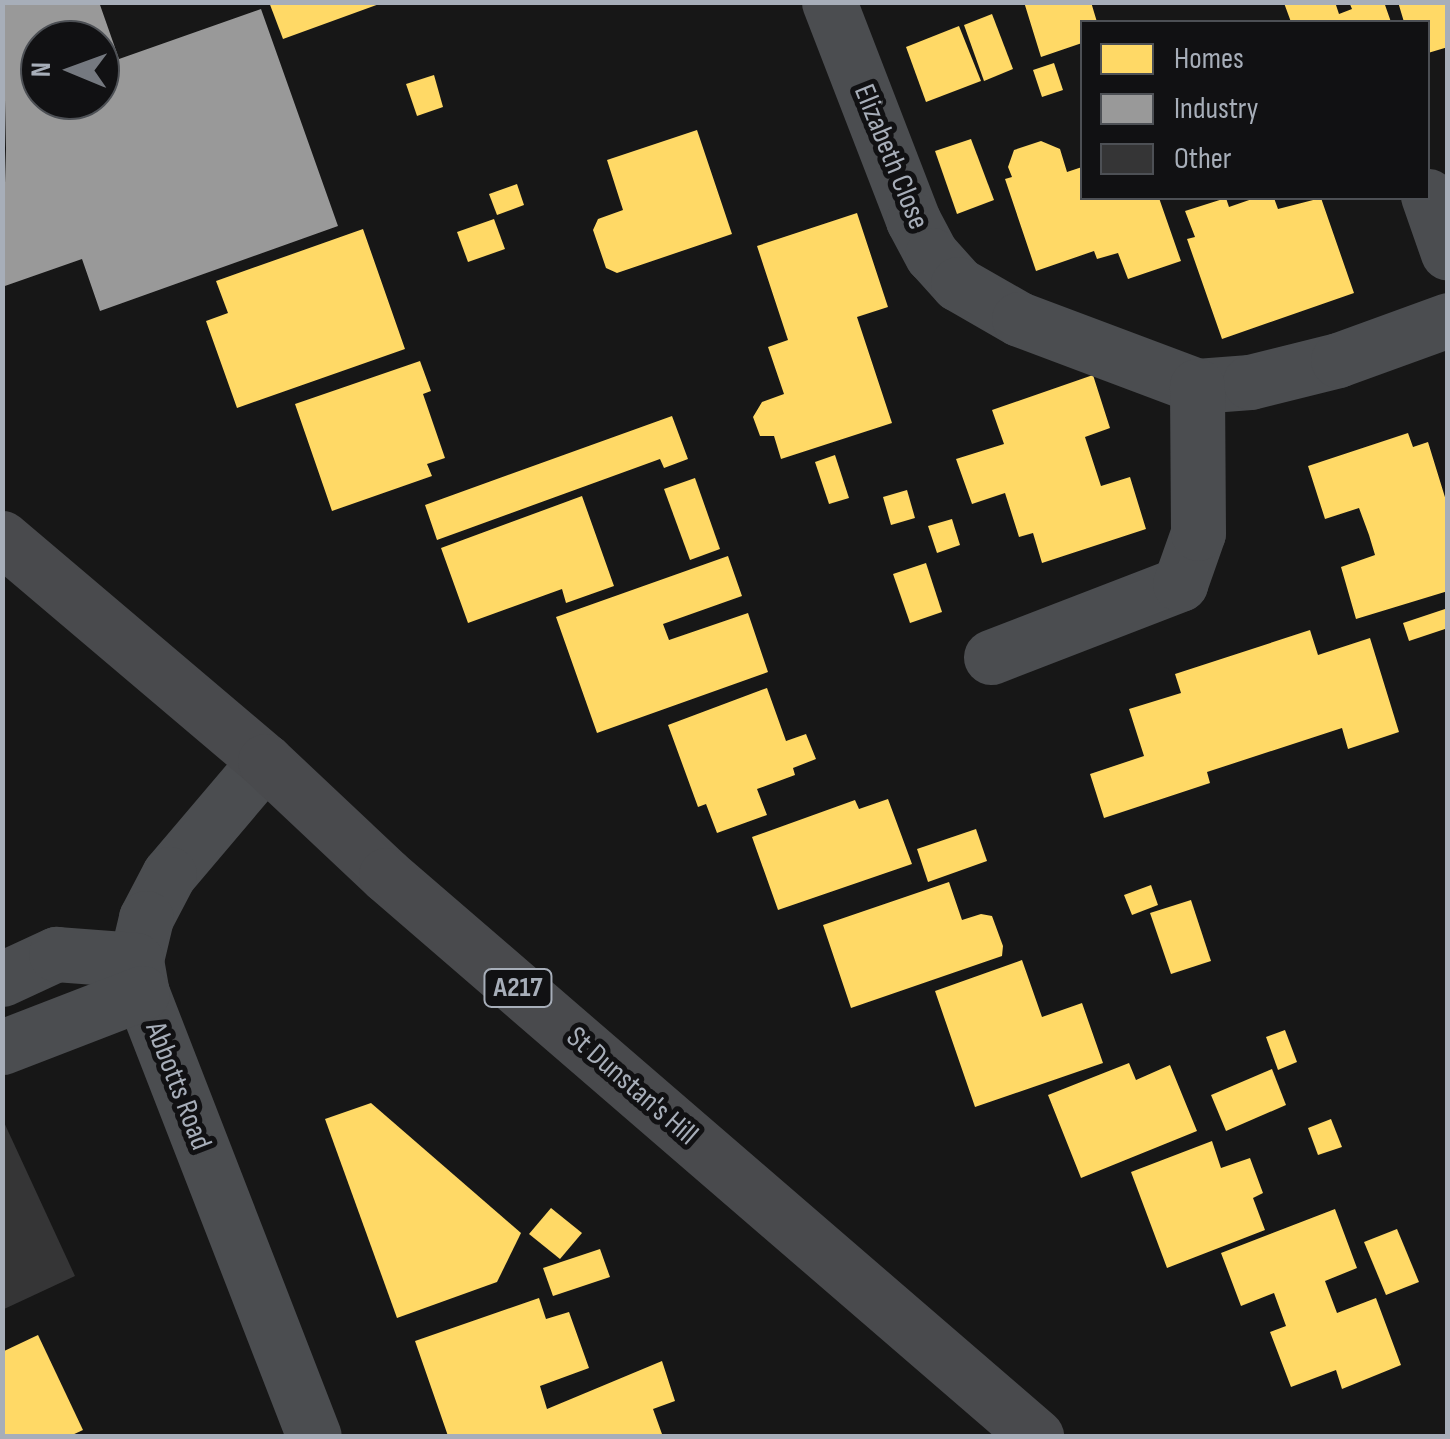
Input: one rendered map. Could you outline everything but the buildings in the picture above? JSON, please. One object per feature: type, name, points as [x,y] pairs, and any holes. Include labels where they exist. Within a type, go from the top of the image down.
[{"type":"highway","name":"St Dunstan's Hill","points":[[2,538],[265,760],[386,875],[1036,1436]]},
{"type":"street","name":"Elizabeth Close","points":[[829,2],[913,220],[932,255],[958,284],[1019,319],[1197,386],[1250,382],[1338,360],[1448,320]]},
{"type":"street","points":[[1429,200],[1448,253]]},
{"type":"street","points":[[990,657],[1180,584],[1198,533],[1197,386]]},
{"type":"street","points":[[139,977],[146,918],[169,874],[265,760]]},
{"type":"street","points":[[2,980],[56,954],[139,977]]},
{"type":"street","points":[[2,1047],[139,977]]},
{"type":"street","name":"Abbotts Road","points":[[139,977],[314,1436]]}]
